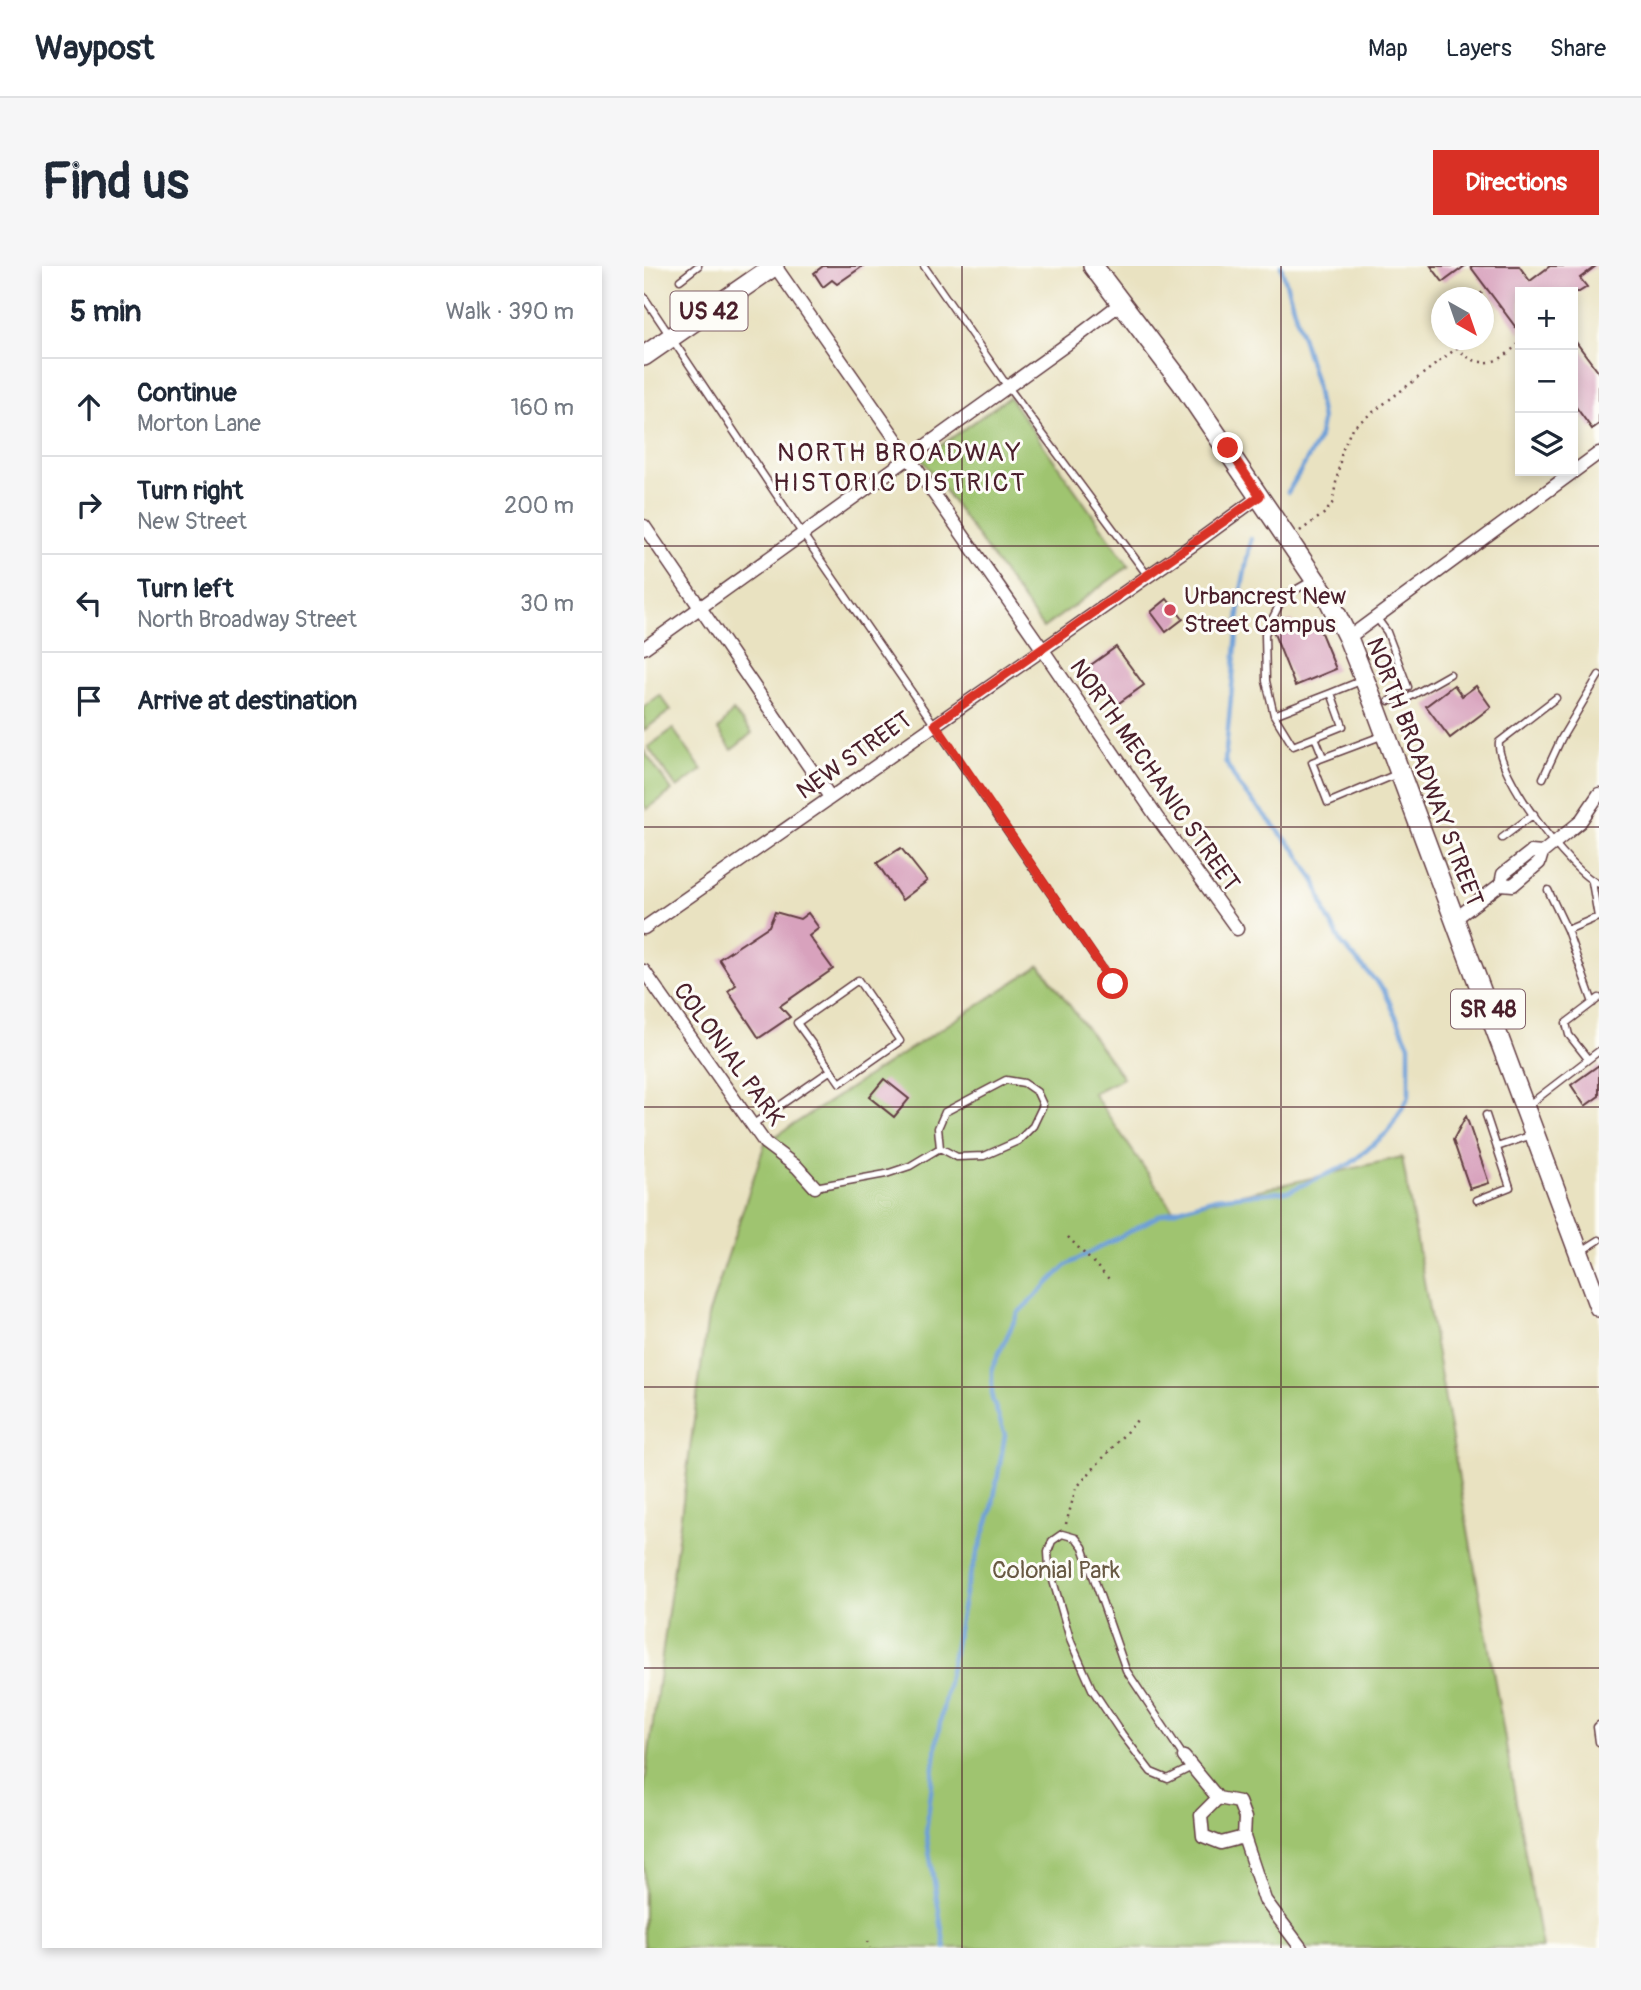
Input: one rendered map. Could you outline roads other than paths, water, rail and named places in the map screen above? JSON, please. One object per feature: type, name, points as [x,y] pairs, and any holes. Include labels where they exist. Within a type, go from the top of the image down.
[{"type":"main road","name":"US 42","points":[[644,356],[774,266]]},
{"type":"main road","name":"NORTH BROADWAY STREET","points":[[1093,266],[1181,382],[1260,496],[1334,608],[1365,680],[1383,702],[1386,734],[1599,1307]]},
{"type":"street","name":"NORTH MECHANIC STREET","points":[[774,266],[1237,929]]},
{"type":"street","points":[[644,648],[1120,304]]},
{"type":"street","points":[[1349,638],[1599,453]]},
{"type":"street","name":"NEW STREET","points":[[644,928],[1260,496]]},
{"type":"street","points":[[644,526],[831,797]]},
{"type":"street","points":[[1455,919],[1501,884],[1513,885],[1539,863],[1542,853],[1580,822],[1599,794]]},
{"type":"street","name":"COLONIAL PARK","points":[[644,971],[765,1143],[797,1167],[815,1187]]},
{"type":"street","points":[[1188,1762],[1219,1798],[1239,1802],[1245,1818],[1244,1837],[1265,1900],[1301,1948]]},
{"type":"street","points":[[1219,1798],[1201,1815],[1203,1836],[1221,1843],[1244,1837]]},
{"type":"lane","points":[[680,280],[698,266]]},
{"type":"lane","points":[[937,266],[926,269],[1008,387],[1148,576]]},
{"type":"lane","points":[[644,297],[802,533],[1113,984]]},
{"type":"lane","points":[[1315,579],[1283,597],[1265,634],[1266,681],[1274,715],[1293,746],[1343,726],[1331,693]]},
{"type":"lane","points":[[1376,617],[1387,632],[1408,687],[1383,702]]},
{"type":"lane","points":[[1383,702],[1406,699],[1450,674]]},
{"type":"lane","points":[[1543,778],[1561,739],[1599,675]]},
{"type":"lane","points":[[1274,715],[1365,680]]},
{"type":"lane","points":[[1556,698],[1499,742],[1498,751],[1522,799],[1570,863],[1595,883],[1598,918],[1567,930]]},
{"type":"lane","points":[[1386,734],[1312,762],[1328,803],[1400,773]]},
{"type":"lane","points":[[1315,737],[1324,757]]},
{"type":"lane","points":[[1502,838],[1534,814]]},
{"type":"lane","points":[[1548,890],[1596,1001],[1566,1023],[1569,1035],[1588,1059]]},
{"type":"lane","points":[[858,980],[900,1041],[840,1083],[831,1070],[797,1023],[858,980]]},
{"type":"lane","points":[[1525,1108],[1599,1051]]},
{"type":"lane","points":[[752,1125],[831,1070]]},
{"type":"lane","points":[[1006,1080],[1024,1083],[1037,1092],[1043,1105],[1033,1126],[1018,1141],[984,1156],[957,1157],[940,1148],[937,1128],[945,1112],[1006,1080]]},
{"type":"lane","points":[[1477,1200],[1510,1187],[1486,1115]]},
{"type":"lane","points":[[1497,1147],[1535,1134]]},
{"type":"lane","points":[[815,1187],[886,1174],[911,1166],[940,1148]]},
{"type":"lane","points":[[1579,1253],[1599,1240]]},
{"type":"lane","points":[[1062,1534],[1076,1538],[1083,1547],[1126,1670],[1188,1762],[1168,1779],[1151,1772],[1093,1689],[1071,1642],[1049,1567],[1048,1552],[1052,1541],[1062,1534]]},
{"type":"lane","points":[[1599,1725],[1599,1742]]},
{"type":"waterway","points":[[1281,266],[1315,380],[1322,420],[1318,441],[1288,492]]},
{"type":"waterway","points":[[945,1948],[926,1833],[938,1734],[966,1588],[992,1509],[1005,1435],[992,1398],[992,1368],[1018,1313],[1067,1265],[1160,1215],[1216,1198],[1289,1191],[1350,1164],[1388,1132],[1409,1096],[1409,1045],[1384,990],[1342,944],[1326,914],[1316,883],[1296,851],[1240,787],[1225,761],[1241,591],[1251,539]]},
{"type":"place","name":"Urbancrest New Street Campus","points":[[1170,610]]},
{"type":"district","name":"NORTH BROADWAY HISTORIC DISTRICT","points":[[900,467]]},
{"type":"park label","name":"Colonial Park","points":[[1056,1570]]}]
